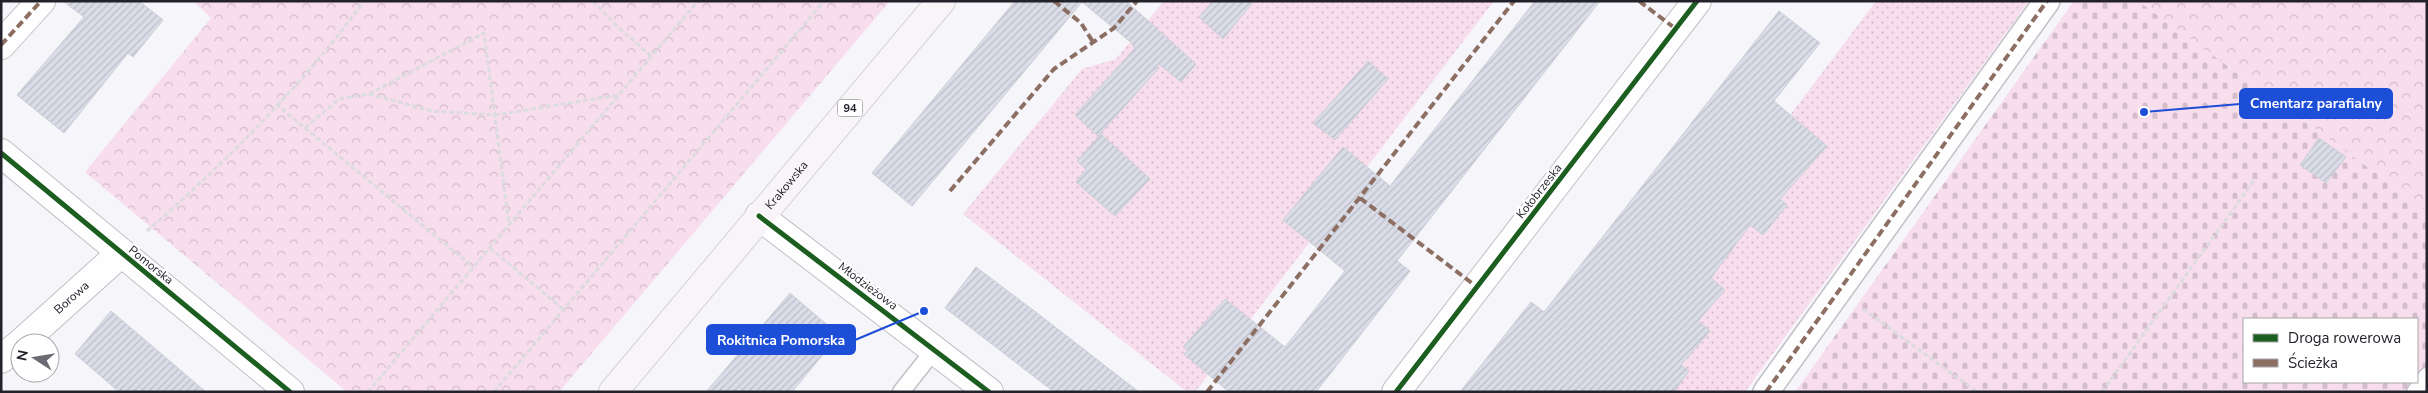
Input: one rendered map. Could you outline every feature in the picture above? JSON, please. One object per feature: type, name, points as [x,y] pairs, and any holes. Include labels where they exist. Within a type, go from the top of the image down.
[{"type":"main road","name":"Krakowska","points":[[613,392],[941,1]]},
{"type":"street","points":[[1,45],[41,1]]},
{"type":"street","name":"Kołobrzeska","points":[[1396,392],[1698,1]]},
{"type":"street","points":[[1766,392],[2048,1]]},
{"type":"street","name":"Pomorska","points":[[1,152],[290,392]]},
{"type":"street","name":"Młodzieżowa","points":[[759,216],[989,392]]},
{"type":"street","name":"Borowa","points":[[31,333],[122,253]]},
{"type":"lane","points":[[901,392],[935,349]]},
{"type":"lane","points":[[2415,392],[2427,376]]},
{"type":"path","points":[[122,253],[212,174],[334,42],[364,1]]},
{"type":"path","points":[[593,1],[620,29],[651,56]]},
{"type":"path","points":[[368,392],[698,1]]},
{"type":"path","points":[[494,392],[824,1]]},
{"type":"path","points":[[305,128],[339,99],[369,94],[484,33],[509,224]]},
{"type":"path","points":[[369,94],[432,111],[496,115],[619,95]]},
{"type":"path","points":[[276,104],[473,267]]},
{"type":"path","points":[[2102,392],[2255,178]]},
{"type":"path","points":[[490,248],[563,309]]},
{"type":"path","points":[[1838,292],[1978,392]]},
{"type":"green space","points":[[193,1],[890,1],[559,392],[347,392],[85,172],[211,18]]},
{"type":"green space","points":[[1164,1],[1494,1],[1195,392],[1187,392],[963,214],[1082,69],[1116,59]]},
{"type":"green space","points":[[1876,1],[2029,1],[1745,392],[1582,392]]},
{"type":"green space","points":[[2074,1],[2138,1],[2427,210],[2427,392],[1795,392]]},
{"type":"green space","points":[[2138,1],[2427,1],[2427,210],[2156,14]]},
{"type":"building","points":[[63,1],[139,1],[163,20],[133,57],[128,53],[64,133],[17,95],[84,17]]},
{"type":"building","points":[[1015,1],[1126,1],[1196,64],[1181,82],[1159,64],[1156,67],[1159,68],[1098,136],[1075,115],[1135,48],[1133,44],[1082,2],[912,206],[872,173]]},
{"type":"building","points":[[1213,1],[1254,1],[1223,39],[1199,17]]},
{"type":"building","points":[[1535,1],[1600,1],[1397,261],[1410,271],[1316,392],[1229,392],[1184,354],[1188,350],[1183,347],[1225,299],[1285,347],[1345,271],[1283,220],[1343,147],[1390,186]]},
{"type":"building","points":[[1779,11],[1820,43],[1774,101],[1827,146],[1780,199],[1787,205],[1763,235],[1750,225],[1711,278],[1725,290],[1698,321],[1710,331],[1681,365],[1689,371],[1674,392],[1460,392],[1531,302],[1544,312]]},
{"type":"building","points":[[1368,61],[1388,79],[1335,140],[1313,123]]},
{"type":"building","points":[[1101,134],[1150,179],[1115,216],[1076,182],[1086,169],[1077,161]]},
{"type":"building","points":[[2319,138],[2346,157],[2326,183],[2300,165]]},
{"type":"building","points":[[976,267],[1139,392],[1054,392],[945,308]]},
{"type":"building","points":[[790,293],[839,335],[792,392],[706,392]]},
{"type":"building","points":[[111,311],[206,392],[119,392],[75,354]]},
{"type":"marked path","points":[[1,45],[41,1]]},
{"type":"marked path","points":[[1054,1],[1081,23],[1093,42]]},
{"type":"marked path","points":[[950,191],[1054,69],[1114,28],[1137,1]]},
{"type":"marked path","points":[[1207,392],[1514,1]]},
{"type":"marked path","points":[[1639,1],[1676,29]]},
{"type":"marked path","points":[[1766,392],[2047,1]]},
{"type":"marked path","points":[[1360,198],[1477,287]]},
{"type":"cycle path","points":[[1396,392],[1697,1]]},
{"type":"cycle path","points":[[1,153],[290,392]]},
{"type":"cycle path","points":[[759,216],[989,392]]},
{"type":"place","name":"Cmentarz parafialny","points":[[2144,112]]},
{"type":"place","name":"Rokitnica Pomorska","points":[[924,311]]}]
